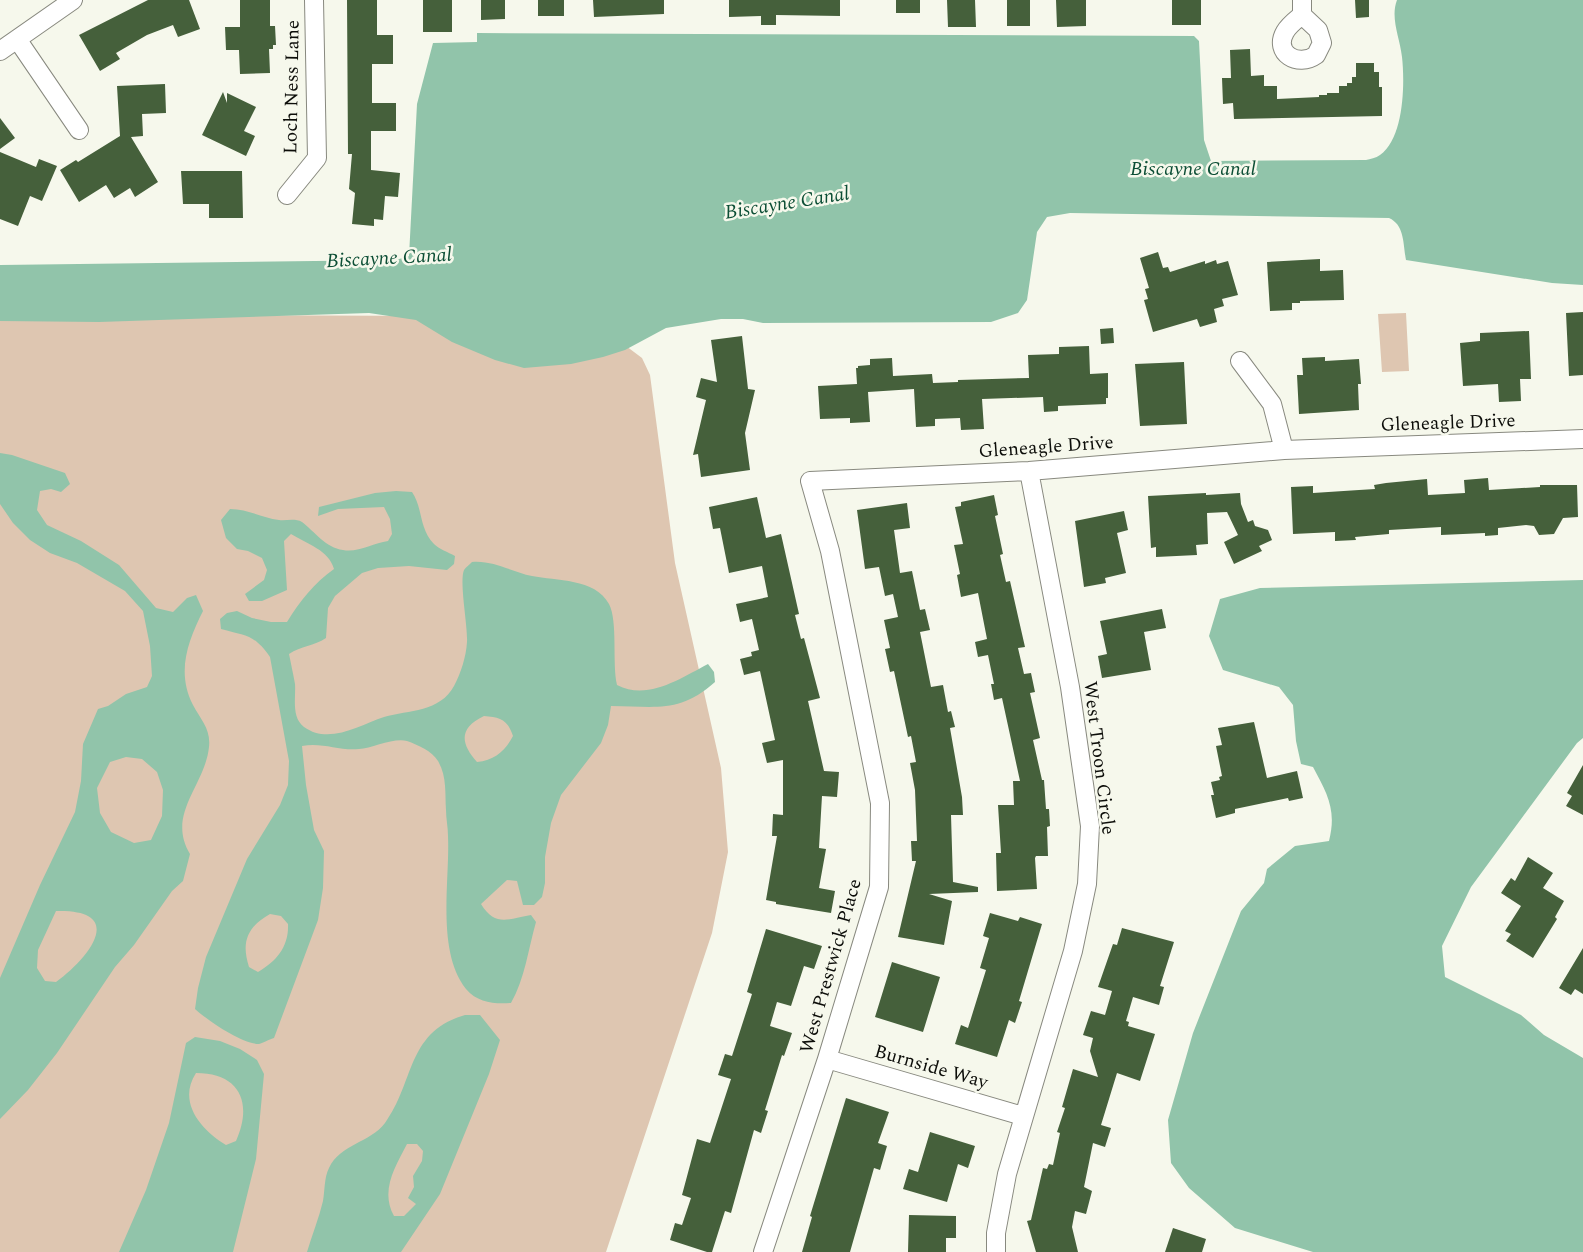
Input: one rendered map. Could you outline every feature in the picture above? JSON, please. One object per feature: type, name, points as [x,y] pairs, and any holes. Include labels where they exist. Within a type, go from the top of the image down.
[{"type":"street","points":[[0,51],[72,0]]},
{"type":"street","name":"Loch Ness Lane","points":[[287,195],[317,158],[314,0]]},
{"type":"street","points":[[17,39],[79,130]]},
{"type":"street","points":[[1240,361],[1272,404],[1284,450]]},
{"type":"street","name":"Gleneagle Drive","points":[[810,481],[1029,471],[1284,450],[1583,439]]},
{"type":"street","name":"West Troon Circle","points":[[996,1252],[996,1233],[1004,1190],[1022,1116],[1074,951],[1087,884],[1090,826],[1070,687],[1029,471]]},
{"type":"street","name":"West Prestwick Place","points":[[763,1252],[827,1059],[879,887],[880,803],[830,551],[810,481]]},
{"type":"street","name":"Burnside Way","points":[[827,1059],[1022,1116]]},
{"type":"shaded area","points":[[1406,313],[1409,371],[1382,372],[1378,314]]},
{"type":"shaded area","points":[[0,314],[439,316],[614,337],[642,358],[650,375],[675,563],[721,768],[728,852],[712,933],[606,1252],[0,1252]]},
{"type":"water","name":"Biscayne Canal","points":[[1397,0],[1583,0],[1583,285],[1552,283],[1406,260],[1401,230],[1389,218],[1070,213],[1047,217],[1037,232],[1027,300],[1018,313],[991,322],[763,323],[743,319],[721,319],[666,328],[625,350],[603,357],[571,364],[524,368],[495,360],[452,342],[416,320],[369,313],[99,322],[0,321],[0,265],[396,260],[409,256],[417,104],[433,43],[477,42],[477,33],[1194,36],[1199,41],[1204,140],[1211,161],[1366,160],[1378,156],[1388,147],[1394,136],[1401,110],[1403,68],[1395,21]]},
{"type":"water","points":[[0,453],[12,455],[65,473],[70,484],[61,492],[51,489],[40,491],[37,510],[47,525],[81,541],[119,565],[156,608],[173,612],[187,598],[196,595],[203,611],[189,645],[186,657],[185,681],[193,705],[207,730],[209,747],[201,775],[184,813],[182,826],[184,840],[190,854],[183,881],[172,891],[134,945],[115,967],[57,1053],[28,1090],[0,1119],[0,978],[40,885],[75,812],[81,781],[83,744],[98,709],[108,706],[126,694],[147,687],[152,676],[150,646],[143,611],[125,591],[77,563],[50,553],[30,540],[13,523],[0,504]],"holes":[[[126,757],[142,759],[157,772],[163,790],[162,816],[151,840],[134,843],[111,832],[100,813],[97,788],[110,762]],[[56,911],[78,912],[91,918],[96,926],[95,937],[80,961],[56,982],[45,981],[37,968],[38,950]]]},
{"type":"water","points":[[412,492],[429,538],[438,547],[455,556],[454,564],[447,570],[409,566],[378,568],[362,573],[335,596],[328,608],[326,638],[289,654],[295,684],[297,718],[304,727],[324,734],[344,732],[384,717],[423,709],[441,701],[448,695],[459,676],[466,653],[467,635],[463,576],[464,570],[472,562],[495,564],[532,576],[574,582],[594,589],[603,596],[612,612],[617,685],[629,689],[652,689],[676,681],[708,664],[714,672],[715,682],[702,692],[678,704],[654,707],[611,706],[608,725],[601,743],[561,795],[551,823],[545,857],[545,883],[542,897],[534,905],[523,905],[517,881],[507,880],[481,904],[491,916],[497,919],[503,920],[531,915],[536,922],[523,974],[511,1003],[487,1002],[471,994],[457,973],[451,955],[446,915],[448,836],[445,785],[441,767],[435,757],[420,746],[402,740],[359,749],[317,745],[302,746],[306,785],[314,830],[324,851],[323,888],[318,920],[274,1038],[259,1044],[252,1043],[225,1031],[195,1009],[206,957],[247,859],[280,805],[288,785],[289,761],[270,657],[259,644],[249,637],[221,629],[220,619],[227,613],[237,611],[252,618],[271,622],[287,622],[308,593],[334,569],[331,562],[322,552],[291,534],[284,541],[287,590],[262,601],[249,601],[245,594],[264,580],[267,570],[262,558],[248,551],[237,549],[226,538],[221,520],[230,509],[243,510],[273,519],[296,520],[302,522],[331,546],[349,551],[388,541],[392,534],[390,519],[384,507],[338,509],[318,516],[319,507],[375,493]],"holes":[[[484,716],[503,720],[509,726],[513,736],[499,754],[477,762],[467,748],[465,736],[470,726]],[[270,914],[281,916],[288,924],[288,932],[284,946],[276,958],[258,972],[249,967],[246,943],[251,930]]]},
{"type":"water","points":[[1583,580],[1583,738],[1577,743],[1471,887],[1442,946],[1445,977],[1521,1015],[1544,1035],[1583,1058],[1583,1252],[1313,1252],[1235,1228],[1189,1188],[1171,1163],[1168,1120],[1193,1033],[1241,911],[1264,883],[1267,869],[1295,846],[1329,841],[1332,820],[1329,802],[1323,785],[1313,767],[1301,764],[1296,741],[1293,705],[1279,687],[1223,670],[1209,636],[1220,599],[1260,588]]},
{"type":"water","points":[[465,1015],[480,1015],[500,1040],[489,1074],[440,1194],[401,1252],[307,1252],[324,1197],[325,1180],[329,1168],[340,1154],[379,1130],[385,1123],[395,1107],[414,1060],[422,1046],[432,1033],[446,1023]],"holes":[[[407,1144],[417,1144],[423,1151],[422,1161],[413,1176],[414,1187],[408,1198],[416,1204],[404,1216],[394,1216],[388,1197],[391,1179]]]},
{"type":"water","points":[[195,1037],[220,1041],[240,1049],[257,1060],[264,1074],[256,1159],[233,1252],[119,1252],[146,1190],[169,1123],[186,1043]],"holes":[[[196,1073],[211,1074],[223,1078],[232,1084],[239,1093],[242,1103],[241,1127],[236,1141],[226,1145],[208,1132],[194,1114],[191,1105],[189,1094]]]},
{"type":"building","points":[[148,0],[189,0],[200,29],[178,37],[173,25],[147,35],[116,53],[120,59],[100,71],[79,35]]},
{"type":"building","points":[[240,0],[270,0],[270,26],[275,26],[276,45],[273,45],[273,49],[269,49],[270,73],[240,74],[239,50],[226,50],[225,27],[240,27]]},
{"type":"building","points":[[347,0],[377,0],[377,35],[393,35],[393,64],[372,64],[372,103],[396,103],[396,131],[371,131],[371,170],[400,173],[398,197],[385,196],[383,220],[374,219],[374,226],[352,224],[355,193],[349,189],[352,154],[348,154]]},
{"type":"building","points":[[423,0],[452,0],[452,32],[423,32]]},
{"type":"building","points":[[481,0],[505,0],[505,19],[481,20]]},
{"type":"building","points":[[538,0],[564,0],[564,16],[538,16]]},
{"type":"building","points":[[593,0],[664,0],[664,14],[594,17]]},
{"type":"building","points":[[729,0],[840,0],[840,16],[776,15],[776,25],[761,25],[761,16],[729,17]]},
{"type":"building","points":[[896,0],[920,0],[920,13],[896,13]]},
{"type":"building","points":[[947,0],[975,0],[976,27],[948,27]]},
{"type":"building","points":[[1007,0],[1030,0],[1030,26],[1007,26]]},
{"type":"building","points":[[1056,0],[1086,0],[1086,26],[1057,27]]},
{"type":"building","points":[[1172,0],[1201,0],[1201,25],[1172,25]]},
{"type":"building","points":[[1355,0],[1369,0],[1369,17],[1356,18]]},
{"type":"building","points":[[1250,49],[1251,76],[1264,75],[1264,86],[1277,86],[1277,99],[1319,97],[1319,95],[1327,95],[1327,93],[1339,93],[1339,86],[1347,86],[1347,83],[1352,83],[1352,77],[1356,77],[1356,63],[1374,63],[1374,72],[1379,72],[1379,87],[1382,87],[1382,116],[1234,119],[1233,103],[1223,104],[1222,78],[1231,78],[1230,50]]},
{"type":"building","points":[[165,84],[166,113],[142,114],[143,136],[131,137],[158,182],[135,197],[130,188],[114,198],[106,185],[79,202],[60,170],[76,160],[78,162],[120,136],[117,86]]},
{"type":"building","points":[[223,92],[227,103],[227,93],[256,107],[244,131],[255,136],[246,156],[202,135]]},
{"type":"building","points":[[0,118],[15,138],[0,149]]},
{"type":"building","points":[[0,152],[36,167],[39,159],[57,166],[42,201],[30,196],[18,226],[0,219]]},
{"type":"building","points":[[181,171],[242,171],[243,218],[209,218],[209,204],[183,204]]},
{"type":"building","points":[[1158,252],[1163,268],[1168,267],[1170,272],[1205,261],[1205,264],[1216,260],[1217,264],[1228,261],[1238,295],[1222,299],[1224,306],[1214,309],[1217,322],[1200,327],[1197,319],[1153,332],[1144,300],[1148,299],[1145,289],[1149,288],[1140,258]]},
{"type":"building","points":[[1320,259],[1320,271],[1343,270],[1344,300],[1300,301],[1300,303],[1292,303],[1292,310],[1270,311],[1267,262]]},
{"type":"building","points":[[1583,312],[1583,375],[1569,376],[1566,313]]},
{"type":"building","points":[[1113,328],[1114,343],[1101,344],[1100,329]]},
{"type":"building","points":[[1529,331],[1531,379],[1520,379],[1521,401],[1499,402],[1498,384],[1463,386],[1460,343],[1480,341],[1480,333]]},
{"type":"building","points":[[742,336],[748,389],[755,390],[745,433],[750,470],[701,477],[698,454],[693,455],[706,400],[696,397],[701,378],[717,382],[711,340]]},
{"type":"building","points":[[1089,346],[1090,374],[1108,373],[1108,398],[1106,398],[1106,404],[1058,406],[1058,411],[1044,412],[1043,397],[982,399],[984,429],[961,430],[960,418],[935,419],[935,426],[916,427],[914,389],[868,392],[870,422],[850,423],[850,418],[820,419],[818,386],[857,384],[856,368],[858,366],[870,365],[870,359],[892,358],[893,376],[932,374],[933,383],[958,382],[958,380],[1029,378],[1028,355],[1059,354],[1059,347]]},
{"type":"building","points":[[1325,357],[1325,361],[1359,359],[1361,384],[1358,384],[1359,410],[1299,414],[1297,375],[1303,375],[1302,358]]},
{"type":"building","points":[[1184,362],[1187,424],[1140,426],[1135,364]]},
{"type":"building","points":[[1488,478],[1489,490],[1540,487],[1540,485],[1577,485],[1578,517],[1563,518],[1554,534],[1539,535],[1534,526],[1526,525],[1498,528],[1498,535],[1485,536],[1485,533],[1441,535],[1441,527],[1389,530],[1389,534],[1355,537],[1356,540],[1335,541],[1335,532],[1293,534],[1291,487],[1313,486],[1313,493],[1375,489],[1374,485],[1427,479],[1428,495],[1465,493],[1464,480]]},
{"type":"building","points":[[1206,493],[1206,495],[1240,493],[1241,504],[1248,522],[1253,520],[1255,526],[1268,530],[1272,540],[1259,546],[1262,551],[1234,564],[1224,542],[1238,535],[1227,512],[1207,513],[1208,544],[1196,545],[1197,555],[1156,557],[1156,547],[1151,548],[1148,496]]},
{"type":"building","points":[[994,495],[998,515],[995,516],[1003,554],[1000,555],[1006,582],[1010,581],[1025,647],[1018,648],[1024,674],[1031,673],[1035,692],[1030,693],[1040,738],[1033,740],[1042,780],[1044,780],[1046,809],[1049,809],[1050,826],[1047,827],[1048,856],[1036,856],[1035,858],[1037,889],[997,891],[996,853],[1001,853],[998,805],[1014,805],[1013,781],[1020,781],[1002,698],[994,700],[991,684],[994,684],[988,655],[978,657],[975,642],[987,639],[978,593],[961,597],[957,575],[960,574],[954,545],[963,544],[955,507],[961,506],[961,502]]},
{"type":"building","points":[[757,497],[766,538],[781,534],[799,614],[795,615],[801,639],[804,638],[820,698],[808,701],[824,771],[839,772],[837,797],[822,796],[819,848],[826,849],[819,888],[835,891],[831,913],[776,904],[776,902],[766,900],[777,836],[772,836],[773,814],[783,815],[783,760],[767,763],[762,743],[775,740],[760,671],[744,675],[740,659],[752,656],[751,652],[759,650],[752,619],[740,622],[736,604],[768,597],[762,566],[729,573],[720,528],[713,529],[709,507]]},
{"type":"building","points":[[907,503],[910,528],[894,530],[900,573],[912,571],[920,610],[925,609],[930,630],[920,632],[931,687],[943,685],[948,712],[951,711],[955,727],[950,728],[962,797],[963,815],[951,815],[953,882],[978,887],[978,892],[929,894],[952,901],[944,945],[898,937],[916,861],[912,861],[911,841],[917,841],[915,790],[910,763],[916,762],[911,736],[908,737],[894,671],[890,672],[885,649],[890,648],[884,620],[898,617],[893,594],[885,596],[879,567],[865,569],[857,510]]},
{"type":"building","points":[[1124,511],[1128,530],[1117,533],[1126,573],[1105,578],[1106,583],[1084,587],[1075,521]]},
{"type":"building","points":[[1162,609],[1166,628],[1144,632],[1151,670],[1102,678],[1098,656],[1107,654],[1100,621]]},
{"type":"building","points":[[1254,722],[1267,778],[1297,771],[1303,798],[1289,801],[1288,798],[1235,809],[1235,813],[1216,818],[1211,795],[1214,795],[1211,782],[1220,780],[1219,777],[1222,776],[1216,746],[1222,745],[1218,728]]},
{"type":"building","points":[[1583,765],[1583,815],[1566,806],[1572,796],[1567,793]]},
{"type":"building","points":[[1528,857],[1553,873],[1543,888],[1564,901],[1555,917],[1557,919],[1533,958],[1506,941],[1511,934],[1505,931],[1521,906],[1501,893],[1511,878],[1515,881]]},
{"type":"building","points":[[990,913],[1018,921],[1020,917],[1042,924],[1019,1001],[1022,1002],[1015,1023],[1009,1020],[997,1057],[955,1044],[961,1025],[968,1028],[986,970],[980,968],[989,938],[983,936]]},
{"type":"building","points":[[1122,928],[1174,942],[1160,986],[1164,987],[1159,1005],[1133,997],[1126,1021],[1129,1022],[1128,1026],[1155,1034],[1140,1081],[1117,1073],[1101,1125],[1111,1128],[1105,1147],[1093,1143],[1084,1187],[1092,1191],[1086,1214],[1075,1211],[1072,1227],[1078,1252],[1036,1252],[1027,1221],[1031,1220],[1043,1168],[1047,1169],[1049,1164],[1053,1165],[1060,1133],[1057,1132],[1065,1108],[1062,1107],[1073,1069],[1098,1077],[1090,1051],[1093,1038],[1083,1035],[1091,1011],[1105,1015],[1112,991],[1098,987],[1113,944],[1117,945]]},
{"type":"building","points":[[766,929],[822,946],[814,969],[804,966],[791,1006],[777,1002],[770,1026],[792,1033],[784,1056],[782,1055],[765,1110],[768,1111],[761,1133],[754,1130],[731,1213],[725,1211],[712,1252],[707,1252],[670,1240],[675,1223],[682,1225],[691,1198],[682,1195],[697,1139],[710,1143],[731,1079],[718,1075],[725,1054],[732,1056],[752,994],[747,992]]},
{"type":"building","points":[[1583,948],[1583,994],[1575,989],[1571,995],[1559,988]]},
{"type":"building","points":[[892,962],[940,977],[923,1032],[875,1017]]},
{"type":"building","points":[[846,1098],[889,1112],[878,1143],[887,1146],[880,1170],[874,1168],[850,1252],[802,1252],[812,1217],[810,1216]]},
{"type":"building","points":[[930,1132],[975,1146],[968,1168],[958,1164],[947,1202],[903,1189],[909,1169],[918,1172]]},
{"type":"building","points":[[909,1215],[956,1216],[956,1238],[946,1238],[946,1252],[908,1252]]},
{"type":"building","points":[[1173,1228],[1206,1239],[1202,1252],[1165,1252]]}]
